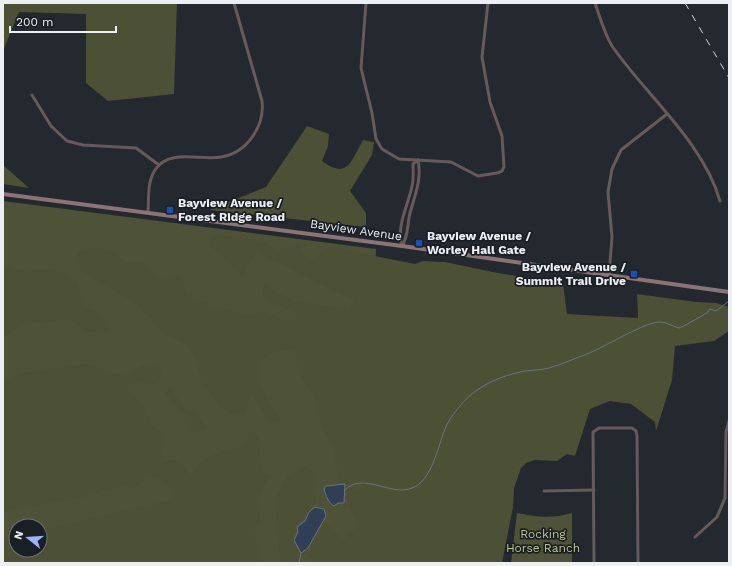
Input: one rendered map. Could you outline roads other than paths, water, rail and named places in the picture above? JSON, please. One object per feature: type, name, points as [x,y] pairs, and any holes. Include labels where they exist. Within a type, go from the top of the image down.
[{"type":"main road","name":"Bayview Avenue","points":[[3,194],[402,246],[729,292]]},
{"type":"street","points":[[148,212],[151,179],[159,165],[170,158],[212,158],[226,156],[242,148],[256,131],[262,114],[262,101],[234,3]]},
{"type":"street","points":[[366,3],[361,68],[372,113],[376,139],[382,149],[399,159],[451,162],[478,176],[497,174],[502,171],[504,167],[502,136],[490,102],[482,56],[488,3]]},
{"type":"street","points":[[595,3],[603,27],[612,46],[692,146],[714,182],[720,201]]},
{"type":"street","points":[[32,95],[51,126],[66,141],[83,145],[136,148],[159,165]]},
{"type":"street","points":[[609,275],[612,237],[608,192],[612,169],[621,150],[667,114]]},
{"type":"street","points":[[402,246],[400,238],[404,212],[412,186],[413,164],[418,160]]},
{"type":"street","points":[[402,246],[406,239],[410,213],[419,187],[418,160]]},
{"type":"street","points":[[695,537],[717,517],[725,498],[726,432],[729,421]]},
{"type":"street","points":[[594,563],[593,436],[595,430],[634,429],[637,436],[638,563]]},
{"type":"street","points":[[544,491],[594,490]]},
{"type":"water","points":[[345,484],[344,503],[338,503],[334,506],[330,503],[324,489],[326,486]]},
{"type":"water","points":[[315,507],[324,509],[326,516],[308,548],[301,553],[294,540],[298,532],[297,527],[305,521],[309,512]]},
{"type":"waterway","points":[[345,490],[352,485],[360,483],[369,483],[404,490],[419,484],[429,471],[451,417],[466,399],[481,387],[489,383],[516,373],[546,369],[560,364],[594,351],[646,325],[663,322],[680,328],[707,313],[710,309],[716,311],[729,301]]},
{"type":"waterway","points":[[299,563],[301,553]]},
{"type":"railway","points":[[685,3],[729,78]]},
{"type":"place","name":"Bayview Avenue / Forest Ridge Road","points":[[170,210]]},
{"type":"place","name":"Bayview Avenue / Worley Hall Gate","points":[[419,243]]},
{"type":"place","name":"Bayview Avenue / Summit Trail Drive","points":[[634,274]]},
{"type":"park label","name":"Rocking Horse Ranch","points":[[543,541]]}]
